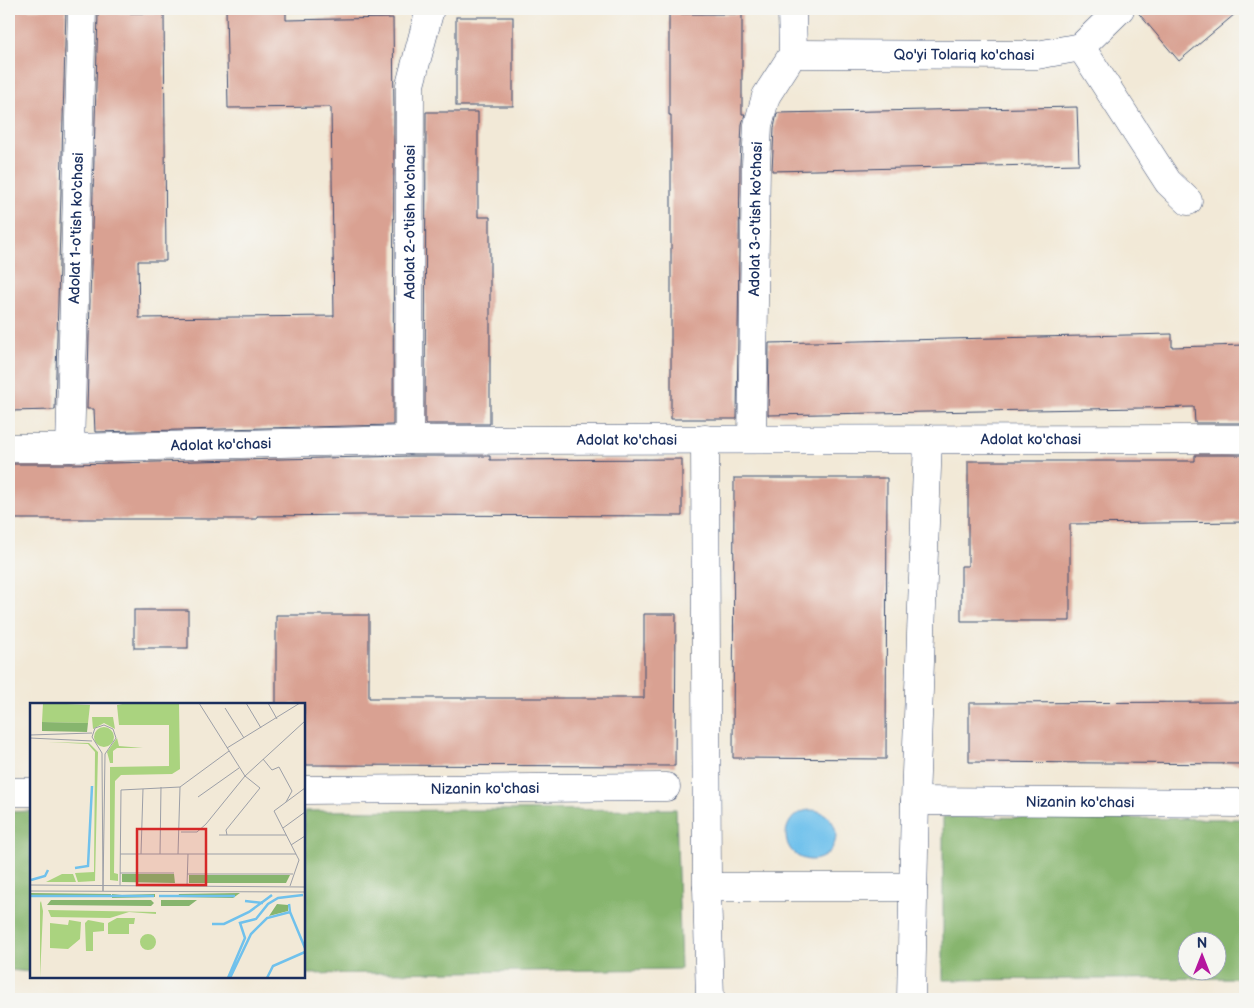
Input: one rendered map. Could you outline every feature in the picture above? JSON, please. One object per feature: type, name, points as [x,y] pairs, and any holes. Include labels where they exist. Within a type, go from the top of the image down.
[{"type":"street","name":"Adolat 1-o'tish ko'chasi","points":[[70,448],[82,9]]},
{"type":"street","name":"Adolat 2-o'tish ko'chasi","points":[[409,440],[410,85],[430,9]]},
{"type":"street","points":[[792,9],[793,54]]},
{"type":"street","points":[[1120,9],[1081,46],[1168,182],[1188,201]]},
{"type":"street","name":"Qo'yi Tolariq ko'chasi","points":[[793,54],[1037,55],[1081,46]]},
{"type":"street","name":"Adolat 3-o'tish ko'chasi","points":[[752,439],[758,125],[766,96],[793,54]]},
{"type":"street","points":[[705,439],[707,887],[710,999]]},
{"type":"street","points":[[911,999],[915,802],[928,439]]},
{"type":"street","name":"Adolat ko'chasi","points":[[9,448],[409,440],[1245,439]]},
{"type":"street","name":"Nizanin ko'chasi","points":[[305,790],[666,787]]},
{"type":"street","points":[[9,792],[30,792]]},
{"type":"street","name":"Nizanin ko'chasi","points":[[915,802],[1245,803]]},
{"type":"street","points":[[707,887],[913,887]]},
{"type":"green space","points":[[676,809],[681,969],[305,974],[305,811]]},
{"type":"green space","points":[[30,811],[30,972],[9,970],[9,812]]},
{"type":"green space","points":[[943,817],[1245,819],[1245,978],[1226,978],[1226,930],[1176,930],[1176,978],[943,980]]},
{"type":"water","points":[[811,810],[820,812],[831,821],[836,835],[834,844],[825,855],[811,860],[802,858],[791,849],[786,835],[788,826],[797,815]]},
{"type":"building","points":[[66,9],[55,410],[9,411],[9,10]]},
{"type":"building","points":[[226,9],[286,9],[286,20],[393,18],[393,425],[95,432],[94,409],[87,409],[98,13],[164,13],[166,261],[138,261],[139,318],[334,316],[331,109],[330,107],[228,108]]},
{"type":"building","points":[[1135,9],[1241,9],[1179,61]]},
{"type":"building","points":[[669,14],[742,14],[742,114],[745,114],[742,124],[740,164],[737,419],[671,419],[671,115],[669,115]]},
{"type":"building","points":[[456,17],[513,17],[513,106],[456,106]]},
{"type":"building","points":[[1077,107],[1079,164],[772,171],[774,128],[777,113]]},
{"type":"building","points":[[426,112],[478,112],[478,217],[490,217],[490,424],[425,424]]},
{"type":"building","points":[[1172,334],[1172,347],[1245,345],[1245,423],[1195,423],[1194,407],[768,415],[769,343]]},
{"type":"building","points":[[1195,455],[1245,455],[1245,522],[1070,524],[1070,621],[961,621],[961,566],[968,566],[968,461],[1195,461]]},
{"type":"building","points":[[490,456],[490,460],[682,459],[682,516],[362,515],[257,516],[257,519],[9,519],[9,464]]},
{"type":"building","points":[[734,478],[887,478],[886,759],[733,758]]},
{"type":"building","points":[[134,610],[188,610],[188,648],[134,648]]},
{"type":"building","points":[[644,614],[676,614],[675,766],[305,765],[305,703],[276,703],[276,615],[369,615],[369,698],[644,698]]},
{"type":"building","points":[[1245,702],[1245,764],[969,762],[969,703]]}]
